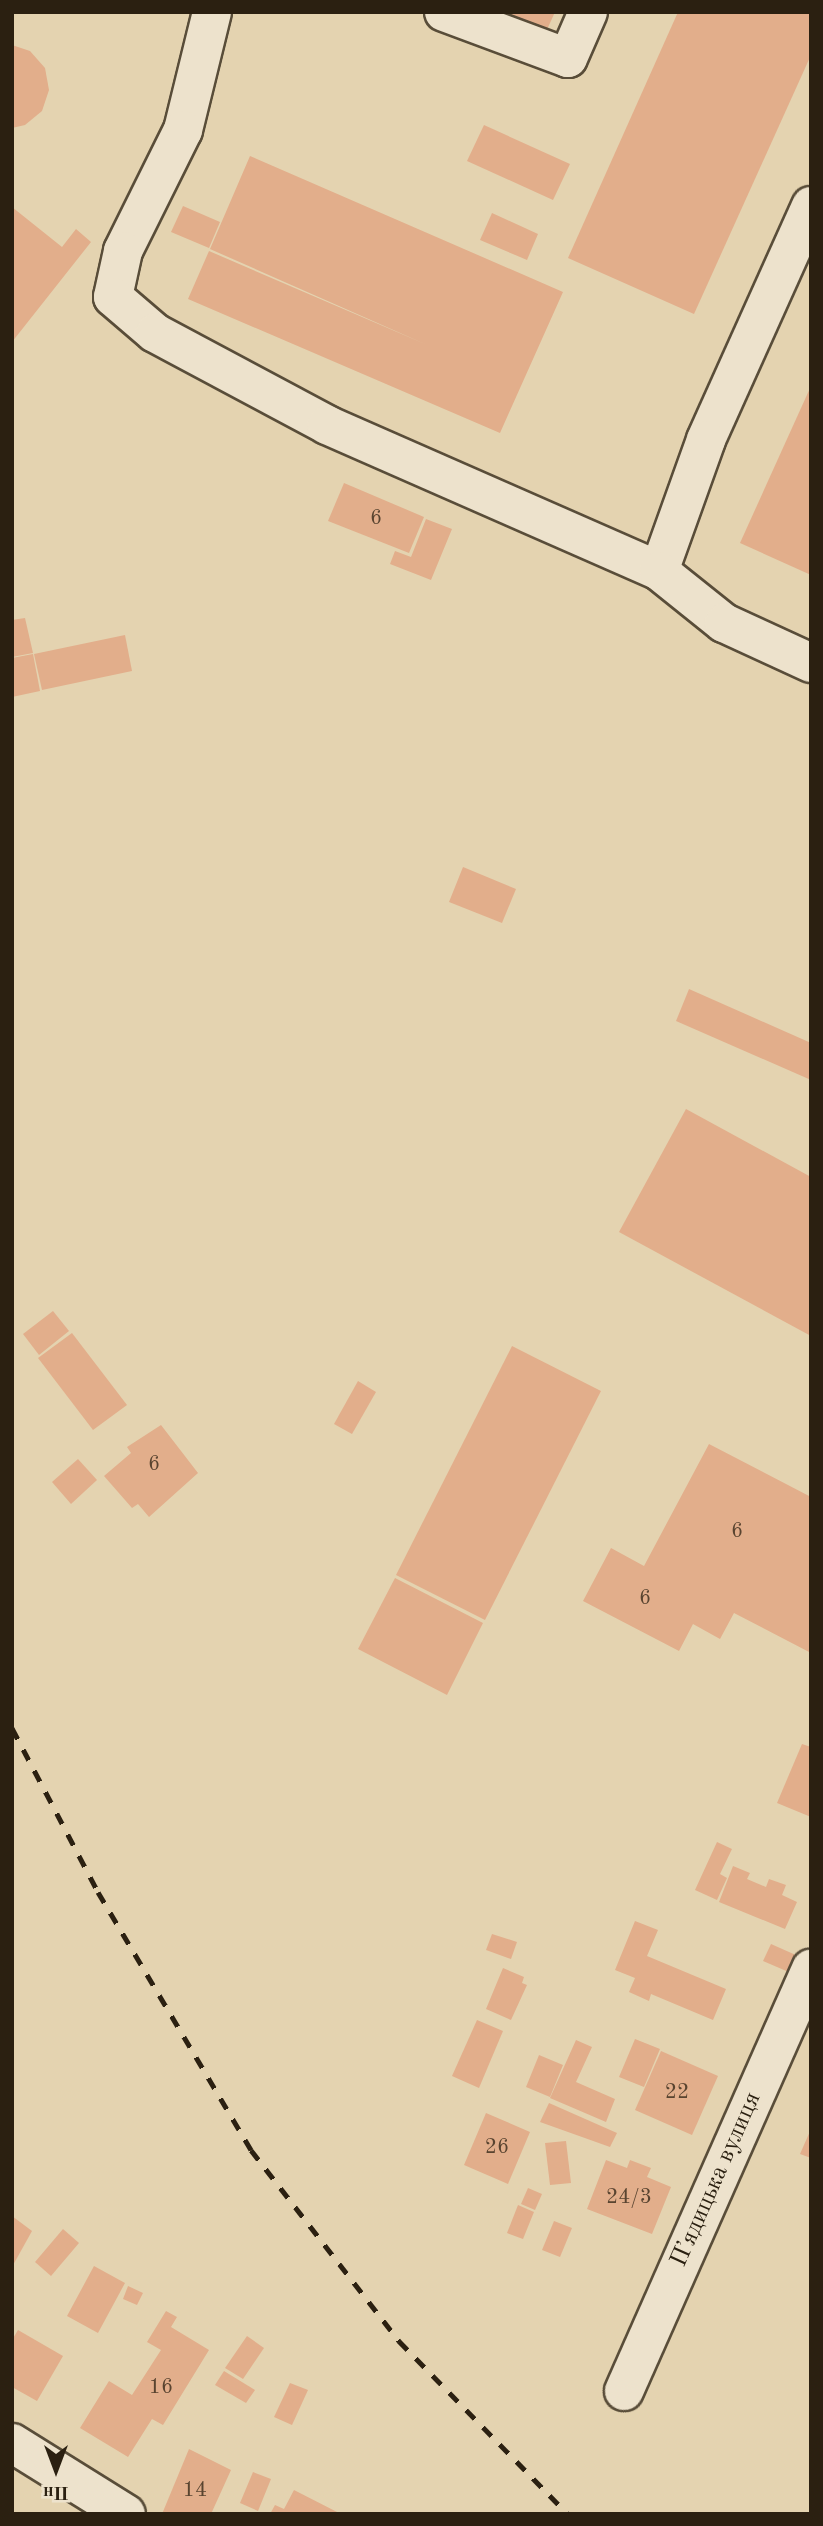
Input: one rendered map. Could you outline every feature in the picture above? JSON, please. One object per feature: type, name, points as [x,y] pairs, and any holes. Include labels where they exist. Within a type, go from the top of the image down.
[{"type":"street","points":[[212,12],[183,130],[123,251],[113,297],[155,333],[327,425],[659,571],[724,623],[811,663]]},
{"type":"street","points":[[444,12],[568,58],[588,12]]},
{"type":"street","points":[[659,571],[706,440],[811,206]]},
{"type":"street","name":"Пʼядицька вулиця","points":[[624,2392],[811,1969]]},
{"type":"street","points":[[12,2443],[126,2514]]},
{"type":"building","points":[[492,12],[555,12],[545,34]]},
{"type":"building","points":[[678,12],[811,12],[811,55],[694,314],[568,258]]},
{"type":"building","points":[[12,45],[30,51],[45,68],[49,90],[42,111],[25,125],[12,128]]},
{"type":"building","points":[[484,125],[570,164],[553,200],[467,161]]},
{"type":"building","points":[[250,156],[563,292],[500,433],[188,299],[209,251],[425,344],[210,249]]},
{"type":"building","points":[[183,206],[220,222],[209,248],[171,232]]},
{"type":"building","points":[[12,207],[62,247],[76,229],[91,242],[12,342]]},
{"type":"building","points":[[492,213],[538,234],[527,260],[480,240]]},
{"type":"building","points":[[811,386],[811,575],[740,543]]},
{"type":"building","points":[[344,483],[424,517],[409,553],[328,521]]},
{"type":"building","points":[[426,519],[452,529],[431,580],[390,564],[395,551],[411,557]]},
{"type":"building","points":[[25,618],[33,653],[12,657],[12,620]]},
{"type":"building","points":[[125,635],[132,671],[42,690],[34,654]]},
{"type":"building","points":[[33,654],[40,691],[12,697],[12,658]]},
{"type":"building","points":[[463,867],[516,889],[502,923],[449,902]]},
{"type":"building","points":[[689,989],[811,1043],[811,1080],[676,1021]]},
{"type":"building","points":[[686,1109],[811,1177],[811,1336],[619,1232]]},
{"type":"building","points":[[53,1311],[69,1331],[39,1355],[23,1334]]},
{"type":"building","points":[[72,1333],[127,1405],[93,1430],[38,1358]]},
{"type":"building","points":[[512,1346],[601,1391],[485,1620],[396,1575]]},
{"type":"building","points":[[358,1381],[376,1392],[352,1434],[334,1424]]},
{"type":"building","points":[[161,1425],[198,1473],[149,1517],[138,1504],[132,1508],[104,1476],[131,1453],[127,1447]]},
{"type":"building","points":[[709,1444],[811,1497],[811,1653],[734,1613],[720,1639],[693,1624],[679,1651],[583,1601],[611,1548],[644,1566]]},
{"type":"building","points":[[78,1459],[97,1480],[71,1504],[52,1482]]},
{"type":"building","points":[[395,1578],[483,1623],[447,1695],[358,1649]]},
{"type":"building","points":[[802,1744],[811,1747],[811,1817],[777,1803]]},
{"type":"building","points":[[717,1842],[732,1849],[720,1874],[727,1878],[717,1900],[695,1890]]},
{"type":"building","points":[[733,1866],[750,1873],[747,1879],[766,1887],[769,1879],[786,1885],[782,1895],[797,1902],[785,1929],[719,1902]]},
{"type":"building","points":[[635,1921],[658,1930],[647,1956],[726,1989],[713,2020],[651,1994],[649,2001],[629,1992],[635,1978],[615,1970]]},
{"type":"building","points":[[492,1934],[517,1942],[511,1959],[486,1950]]},
{"type":"building","points":[[771,1944],[798,1956],[791,1973],[763,1961]]},
{"type":"building","points":[[503,1968],[524,1977],[522,1983],[527,1985],[511,2020],[486,2009]]},
{"type":"building","points":[[477,2020],[503,2031],[479,2088],[452,2076]]},
{"type":"building","points":[[635,2039],[660,2049],[644,2087],[619,2077]]},
{"type":"building","points":[[576,2040],[592,2047],[576,2082],[615,2099],[606,2122],[550,2098]]},
{"type":"building","points":[[661,2051],[718,2076],[692,2135],[635,2110]]},
{"type":"building","points":[[539,2055],[563,2065],[550,2097],[526,2087]]},
{"type":"building","points":[[549,2103],[617,2133],[610,2147],[540,2122]]},
{"type":"building","points":[[486,2113],[530,2132],[508,2184],[464,2165]]},
{"type":"building","points":[[811,2129],[811,2158],[800,2154]]},
{"type":"building","points":[[566,2141],[571,2183],[550,2185],[545,2143]]},
{"type":"building","points":[[606,2160],[627,2168],[630,2160],[651,2168],[647,2177],[671,2187],[652,2234],[587,2209]]},
{"type":"building","points":[[528,2188],[542,2194],[535,2210],[521,2204]]},
{"type":"building","points":[[518,2205],[534,2212],[523,2239],[507,2233]]},
{"type":"building","points":[[12,2216],[32,2231],[12,2267]]},
{"type":"building","points":[[554,2221],[572,2228],[560,2257],[542,2250]]},
{"type":"building","points":[[63,2229],[79,2243],[51,2276],[35,2262]]},
{"type":"building","points":[[94,2266],[125,2283],[98,2333],[67,2316]]},
{"type":"building","points":[[128,2286],[143,2293],[137,2305],[123,2299]]},
{"type":"building","points":[[166,2311],[177,2317],[171,2327],[209,2350],[163,2425],[152,2419],[128,2457],[80,2428],[109,2381],[132,2395],[161,2350],[147,2342]]},
{"type":"building","points":[[18,2330],[63,2356],[37,2401],[12,2387],[12,2340]]},
{"type":"building","points":[[247,2336],[264,2348],[243,2379],[225,2368]]},
{"type":"building","points":[[224,2371],[255,2390],[246,2403],[215,2385]]},
{"type":"building","points":[[290,2383],[308,2390],[292,2425],[274,2417]]},
{"type":"building","points":[[189,2449],[231,2470],[211,2514],[162,2514]]},
{"type":"building","points":[[253,2472],[271,2479],[258,2511],[240,2503]]},
{"type":"building","points":[[294,2490],[341,2514],[270,2514],[275,2505],[284,2509]]},
{"type":"railway","points":[[12,1728],[98,1892],[251,2150],[399,2341],[568,2514]]}]
